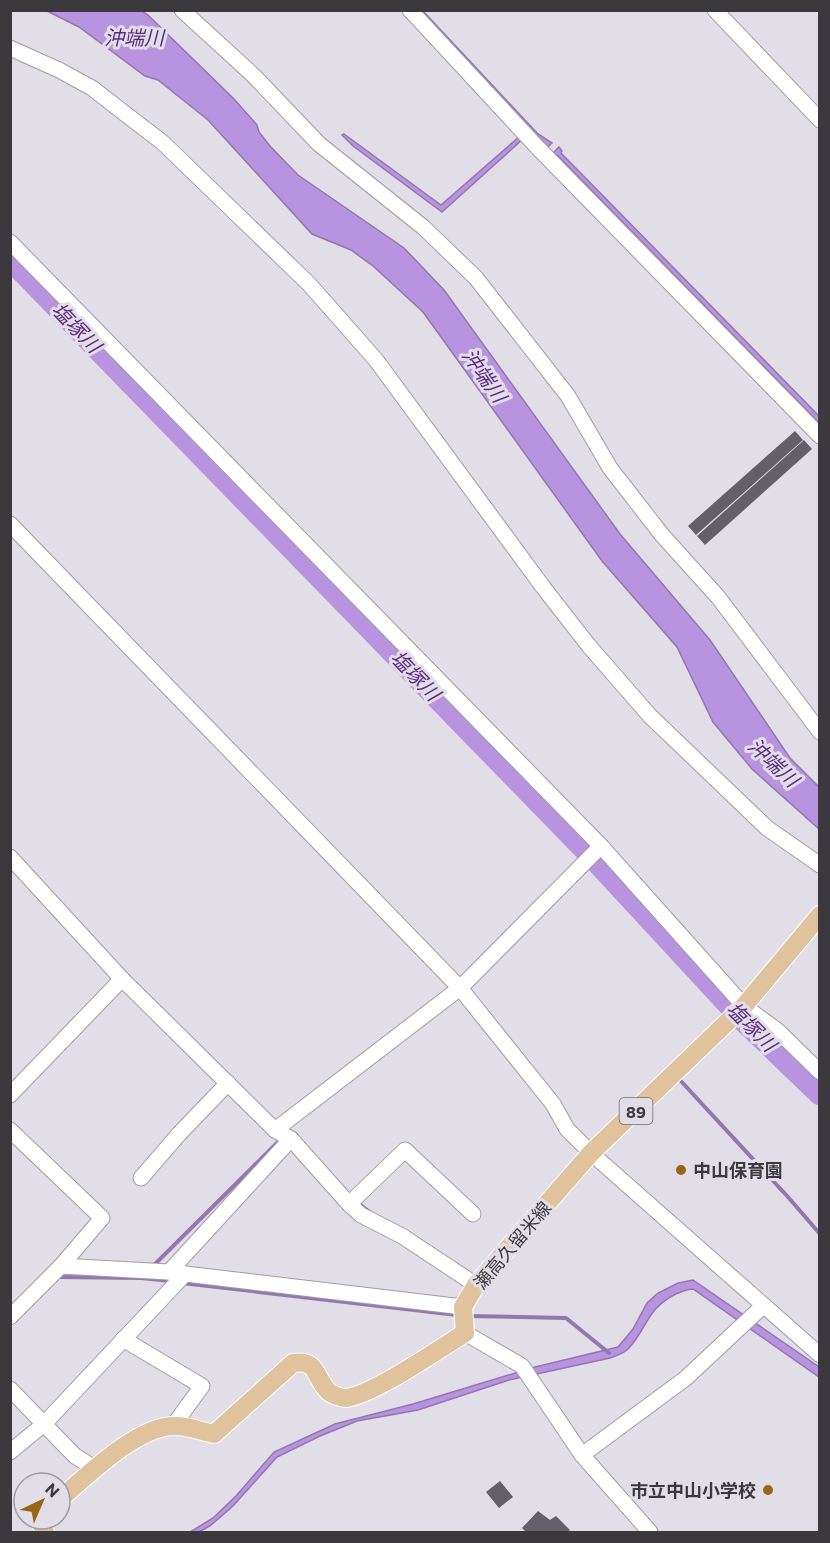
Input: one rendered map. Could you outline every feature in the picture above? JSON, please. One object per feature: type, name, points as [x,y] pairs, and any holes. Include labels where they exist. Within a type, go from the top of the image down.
[{"type":"main road","name":"瀬高久留米線","points":[[173,1426],[214,1434],[293,1363],[310,1364],[329,1391],[338,1397],[346,1398],[371,1389],[464,1319],[476,1285],[591,1153],[744,1006],[819,915]]},
{"type":"main road","points":[[72,1489],[123,1447],[156,1430],[173,1426]]},
{"type":"street","points":[[182,10],[253,75],[319,144],[423,227],[476,278],[568,396],[610,468],[662,535],[718,597],[819,732]]},
{"type":"street","points":[[410,10],[538,148],[819,436]]},
{"type":"street","points":[[715,10],[819,120]]},
{"type":"street","points":[[10,48],[92,88],[162,142],[309,284],[376,360],[589,646],[650,716],[767,828],[819,865]]},
{"type":"street","points":[[10,242],[601,846],[744,1006],[778,1031],[819,1072]]},
{"type":"street","points":[[10,524],[460,988],[553,1104],[567,1129],[591,1153],[819,1355]]},
{"type":"street","points":[[275,1130],[460,988],[601,846]]},
{"type":"street","points":[[10,857],[122,979],[275,1130],[291,1138],[349,1204],[361,1215],[402,1236],[476,1285]]},
{"type":"street","points":[[10,1095],[122,979]]},
{"type":"street","points":[[141,1178],[228,1083]]},
{"type":"street","points":[[10,1130],[102,1218],[61,1266],[10,1317]]},
{"type":"street","points":[[10,1452],[44,1424],[123,1339],[291,1138]]},
{"type":"street","points":[[349,1204],[405,1150],[473,1214]]},
{"type":"street","points":[[61,1266],[177,1273],[464,1319],[526,1373],[582,1455],[650,1533]]},
{"type":"street","points":[[582,1455],[686,1378],[763,1306]]},
{"type":"street","points":[[123,1339],[202,1386],[173,1426]]},
{"type":"street","points":[[10,1389],[75,1456],[96,1469]]},
{"type":"water","name":"沖端川","points":[[140,10],[148,15],[234,99],[257,125],[259,132],[270,146],[298,175],[404,248],[444,290],[620,534],[710,640],[790,758],[819,787],[819,829],[752,769],[713,722],[677,647],[602,561],[423,312],[373,266],[351,250],[312,234],[208,120],[158,80],[145,76],[79,27],[47,11]]},
{"type":"water","points":[[419,11],[423,11],[538,134],[552,143],[547,148]]},
{"type":"water","points":[[344,134],[441,205],[520,136],[523,139],[442,212],[353,146],[342,135]]},
{"type":"water","points":[[559,147],[561,153],[819,416],[819,423],[557,155],[555,156],[553,153]]},
{"type":"water","points":[[693,1280],[819,1367],[819,1377],[693,1289],[676,1294],[658,1306],[633,1343],[617,1356],[509,1380],[418,1410],[357,1421],[320,1436],[277,1457],[233,1506],[210,1526],[199,1532],[190,1532],[213,1518],[236,1496],[274,1452],[335,1424],[413,1404],[535,1367],[618,1347],[633,1329],[647,1303],[658,1293],[678,1283]]},
{"type":"building","points":[[795,431],[803,440],[696,535],[688,526]]},
{"type":"building","points":[[804,440],[812,449],[705,545],[697,536]]},
{"type":"building","points":[[500,1481],[513,1497],[499,1508],[486,1492]]},
{"type":"building","points":[[538,1511],[550,1520],[556,1516],[570,1530],[568,1532],[526,1532],[522,1528]]},
{"type":"waterway","name":"塩塚川","points":[[10,258],[597,861],[743,1019],[820,1093]]},
{"type":"waterway","points":[[677,1080],[679,1079],[820,1234]]},
{"type":"waterway","points":[[152,1267],[281,1139]]},
{"type":"waterway","points":[[358,1203],[371,1213]]},
{"type":"waterway","points":[[56,1277],[141,1278],[171,1281]]},
{"type":"waterway","points":[[182,1283],[457,1315]]},
{"type":"waterway","points":[[468,1316],[566,1318],[609,1353]]},
{"type":"place","name":"中山保育園","points":[[681,1170]]},
{"type":"place","name":"市立中山小学校","points":[[768,1490]]}]
